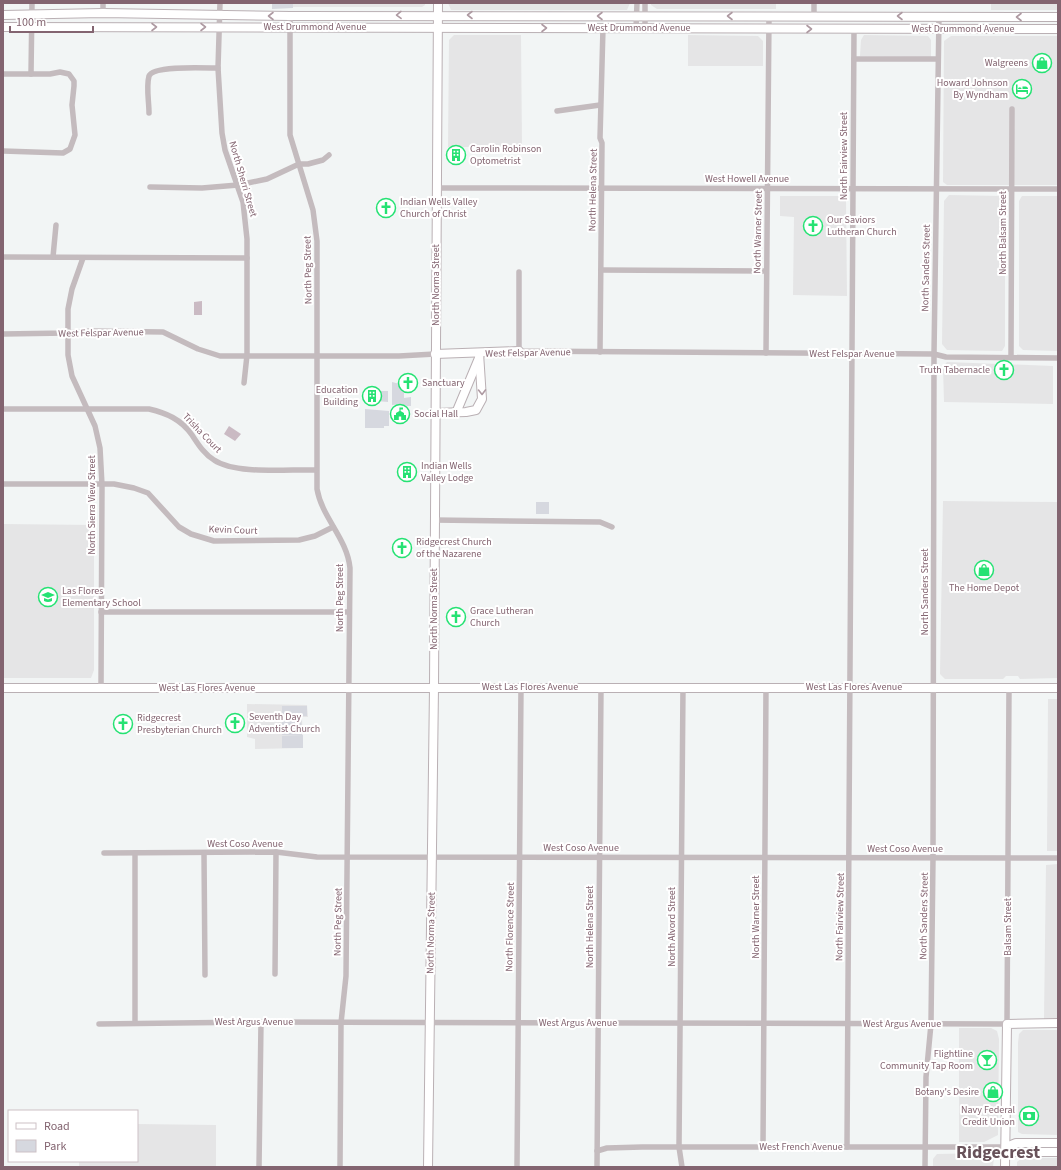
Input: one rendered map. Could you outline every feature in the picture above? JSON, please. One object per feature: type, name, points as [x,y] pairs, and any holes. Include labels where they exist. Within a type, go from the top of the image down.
[{"type":"main road","name":"North Norma Street","points":[[428,1167],[434,687],[438,3]]},
{"type":"main road","name":"West Drummond Avenue","points":[[3,15],[103,13],[290,16],[1058,17]]},
{"type":"main road","points":[[512,16],[512,28]]},
{"type":"main road","points":[[3,27],[31,27]]},
{"type":"main road","name":"West Drummond Avenue","points":[[31,27],[770,28],[938,30],[1058,29]]},
{"type":"main road","name":"West Felspar Avenue","points":[[435,354],[479,355],[519,351]]},
{"type":"main road","points":[[435,413],[473,411],[481,403],[479,355]]},
{"type":"main road","points":[[456,413],[479,355]]},
{"type":"main road","name":"West Las Flores Avenue","points":[[3,688],[1058,688]]},
{"type":"main road","name":"West Argus Avenue","points":[[1007,1024],[1058,1024]]},
{"type":"main road","name":"Balsam Street","points":[[1005,1167],[1007,1024]]},
{"type":"main road","name":"West French Avenue","points":[[1006,1147],[1016,1143],[1058,1143]]},
{"type":"main road","name":"West French Avenue","points":[[1006,1147],[1016,1152],[1058,1152]]},
{"type":"street","points":[[31,74],[32,3]]},
{"type":"street","points":[[103,3],[103,13]]},
{"type":"street","name":"North Sherri Street","points":[[220,3],[218,68],[224,144],[238,185],[246,221],[247,355],[244,383]]},
{"type":"street","points":[[637,3],[641,16]]},
{"type":"street","points":[[640,28],[641,16],[645,3]]},
{"type":"street","points":[[810,16],[814,3]]},
{"type":"street","name":"North Peg Street","points":[[290,16],[289,128],[316,221],[316,470],[319,500],[343,543],[349,561],[348,857],[346,976],[341,1023],[340,1167]]},
{"type":"street","name":"North Warner Street","points":[[766,353],[769,16]]},
{"type":"street","name":"North Sanders Street","points":[[925,1167],[926,1084],[931,1024],[934,858],[934,354],[939,16]]},
{"type":"street","name":"North Helena Street","points":[[600,352],[602,143],[600,138],[600,105],[603,28]]},
{"type":"street","name":"North Fairview Street","points":[[847,1147],[854,29]]},
{"type":"street","points":[[854,59],[938,59]]},
{"type":"street","points":[[150,113],[148,88],[149,75],[152,72],[164,69],[218,68]]},
{"type":"street","points":[[3,74],[60,72],[67,73],[72,77],[74,86],[72,116],[75,135],[72,146],[68,151],[63,153],[3,150]]},
{"type":"street","points":[[558,111],[600,105]]},
{"type":"street","name":"North Balsam Street","points":[[1011,357],[1012,109]]},
{"type":"street","points":[[150,187],[202,188],[238,185],[267,179],[299,164],[308,164],[323,160],[329,155]]},
{"type":"street","name":"West Howell Avenue","points":[[437,188],[1058,189]]},
{"type":"street","points":[[53,257],[56,225]]},
{"type":"street","points":[[3,257],[247,258]]},
{"type":"street","name":"North Sierra View Street","points":[[83,258],[72,289],[68,309],[68,355],[72,376],[88,409],[99,439],[102,485],[101,688]]},
{"type":"street","points":[[601,270],[766,271]]},
{"type":"street","points":[[519,272],[519,351]]},
{"type":"street","name":"West Felspar Avenue","points":[[3,334],[68,333],[90,331],[163,332],[206,352],[220,356],[399,356],[435,354]]},
{"type":"street","name":"West Felspar Avenue","points":[[519,351],[934,354],[946,357],[1058,358]]},
{"type":"street","name":"Trisha Court","points":[[3,409],[148,409],[171,416],[188,430],[205,452],[214,460],[225,465],[250,469],[316,470]]},
{"type":"street","name":"Kevin Court","points":[[3,484],[122,485],[148,494],[179,527],[191,534],[214,541],[300,540],[315,536],[333,527]]},
{"type":"street","points":[[434,520],[600,522],[612,527]]},
{"type":"street","points":[[101,612],[349,612]]},
{"type":"street","name":"North Florence Street","points":[[517,1167],[521,687]]},
{"type":"street","name":"North Helena Street","points":[[597,1167],[601,687]]},
{"type":"street","name":"North Alvord Street","points":[[682,1167],[680,1147],[680,1024],[683,687]]},
{"type":"street","name":"North Warner Street","points":[[763,1147],[766,687]]},
{"type":"street","name":"Balsam Street","points":[[1007,1024],[1010,688]]},
{"type":"street","points":[[275,974],[276,852]]},
{"type":"street","name":"West Coso Avenue","points":[[104,853],[276,852],[317,857],[1058,858]]},
{"type":"street","points":[[135,853],[135,1022]]},
{"type":"street","points":[[204,853],[205,975]]},
{"type":"street","name":"West Argus Avenue","points":[[99,1024],[135,1022],[1007,1024]]},
{"type":"street","points":[[259,1167],[261,1022]]},
{"type":"street","name":"West French Avenue","points":[[597,1151],[607,1148],[680,1147],[1006,1147]]},
{"type":"shaded area","points":[[293,3],[425,3],[425,5],[422,7],[293,7]]},
{"type":"shaded area","points":[[448,3],[630,3],[627,10],[451,10]]},
{"type":"shaded area","points":[[651,3],[776,3],[776,9],[657,9],[651,5]]},
{"type":"shaded area","points":[[991,3],[1058,3],[1058,10],[991,10]]},
{"type":"shaded area","points":[[454,35],[521,35],[522,147],[448,147],[449,40]]},
{"type":"shaded area","points":[[688,35],[758,36],[763,41],[763,66],[688,66]]},
{"type":"shaded area","points":[[864,35],[928,36],[931,40],[931,57],[860,56],[861,40]]},
{"type":"shaded area","points":[[951,36],[1058,36],[1058,185],[947,185],[943,182],[944,41]]},
{"type":"shaded area","points":[[949,195],[1001,196],[1005,201],[1005,346],[1002,351],[947,350],[942,344],[944,201]]},
{"type":"shaded area","points":[[780,196],[842,196],[846,200],[847,296],[793,295],[794,217],[780,216]]},
{"type":"shaded area","points":[[1022,196],[1058,196],[1058,351],[1023,350],[1019,346],[1019,201]]},
{"type":"shaded area","points":[[202,301],[202,315],[194,315],[194,302]]},
{"type":"shaded area","points":[[947,362],[1053,366],[1053,404],[944,402],[943,367]]},
{"type":"shaded area","points":[[229,426],[241,434],[235,441],[224,434]]},
{"type":"shaded area","points":[[943,501],[1058,502],[1058,678],[1020,679],[1018,676],[1006,676],[1003,679],[945,679],[940,674]]},
{"type":"shaded area","name":"Las Flores Elementary School","points":[[3,524],[94,525],[94,670],[91,678],[3,678]]},
{"type":"shaded area","points":[[1048,699],[1058,699],[1058,851],[1047,851]]},
{"type":"shaded area","points":[[247,704],[307,705],[308,717],[302,717],[303,748],[255,749],[255,739],[247,737]]},
{"type":"shaded area","points":[[1058,864],[1058,1018],[1044,1019],[1046,865]]},
{"type":"shaded area","points":[[959,1028],[991,1028],[997,1031],[999,1039],[998,1135],[984,1142],[959,1142]]},
{"type":"shaded area","points":[[1023,1030],[1058,1030],[1058,1135],[1022,1134],[1018,1132],[1018,1043],[1019,1034]]},
{"type":"shaded area","points":[[138,1124],[216,1125],[216,1167],[79,1167],[79,1162],[138,1162]]},
{"type":"shaded area","points":[[988,1153],[994,1157],[993,1167],[933,1167],[933,1159],[937,1154]]},
{"type":"shaded area","points":[[1022,1158],[1058,1158],[1058,1167],[1017,1167],[1017,1162]]},
{"type":"green space","points":[[272,3],[293,3],[293,8],[272,9]]},
{"type":"green space","points":[[392,382],[404,385],[404,398],[411,397],[411,406],[402,404],[392,405]]},
{"type":"green space","points":[[377,391],[388,391],[388,402],[377,401]]},
{"type":"green space","points":[[365,409],[389,411],[389,426],[384,426],[384,428],[365,428]]},
{"type":"green space","points":[[536,502],[549,502],[549,514],[536,514]]},
{"type":"green space","points":[[282,706],[307,706],[307,716],[301,716],[302,735],[282,735]]},
{"type":"green space","points":[[303,735],[303,748],[282,748],[282,736]]},
{"type":"place","name":"Walgreens","points":[[1042,63]]},
{"type":"place","name":"Howard Johnson By Wyndham","points":[[1022,89]]},
{"type":"place","name":"Carolin Robinson Optometrist","points":[[456,155]]},
{"type":"place","name":"Indian Wells Valley Church of Christ","points":[[386,208]]},
{"type":"place","name":"Our Saviors Lutheran Church","points":[[813,226]]},
{"type":"place","name":"Truth Tabernacle","points":[[1004,370]]},
{"type":"place","name":"Sanctuary","points":[[408,383]]},
{"type":"place","name":"Education Building","points":[[372,396]]},
{"type":"place","name":"Social Hall","points":[[400,414]]},
{"type":"place","name":"Indian Wells Valley Lodge","points":[[407,472]]},
{"type":"place","name":"Ridgecrest Church of the Nazarene","points":[[402,548]]},
{"type":"place","name":"The Home Depot","points":[[984,570]]},
{"type":"place","name":"Las Flores Elementary School","points":[[48,597]]},
{"type":"place","name":"Grace Lutheran Church","points":[[456,617]]},
{"type":"place","name":"Seventh Day Adventist Church","points":[[235,723]]},
{"type":"place","name":"Ridgecrest Presbyterian Church","points":[[123,724]]},
{"type":"place","name":"Flightline Community Tap Room","points":[[987,1060]]},
{"type":"place","name":"Botany's Desire","points":[[993,1092]]},
{"type":"place","name":"Navy Federal Credit Union","points":[[1029,1116]]},
{"type":"district","name":"Ridgecrest","points":[[998,1152]]}]
